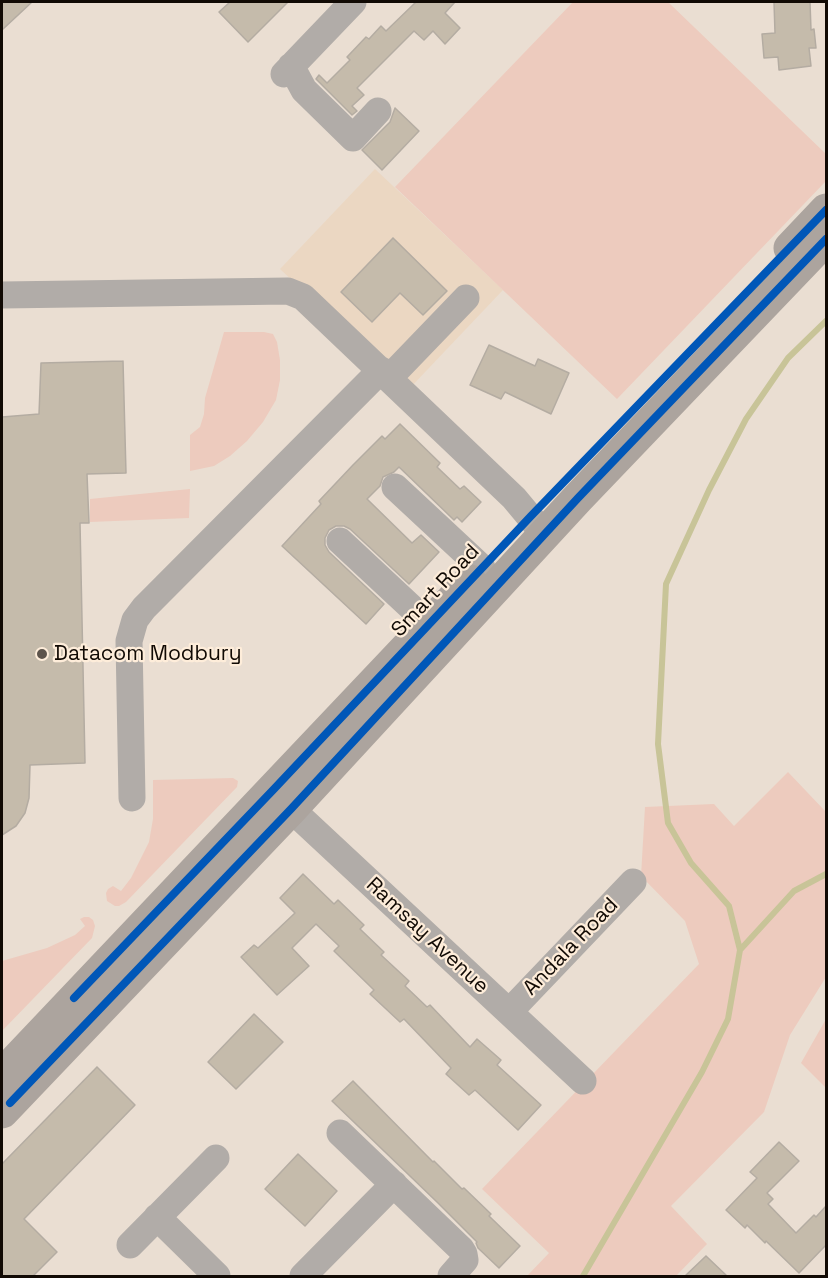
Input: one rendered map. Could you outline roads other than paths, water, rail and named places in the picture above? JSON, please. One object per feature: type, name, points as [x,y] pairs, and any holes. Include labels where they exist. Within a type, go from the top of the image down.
[{"type":"main road","name":"Smart Road","points":[[4,1099],[826,210]]},
{"type":"main road","name":"Smart Road","points":[[4,1099],[74,998],[283,799],[429,624],[482,568],[537,525],[826,239]]},
{"type":"street","points":[[353,2],[287,70],[352,138],[378,111]]},
{"type":"street","points":[[2,295],[288,291],[303,297],[514,498],[537,525]]},
{"type":"street","points":[[132,798],[129,641],[135,620],[144,608],[466,298]]},
{"type":"street","points":[[395,487],[482,568]]},
{"type":"street","points":[[340,541],[429,624]]},
{"type":"street","name":"Ramsay Avenue","points":[[283,799],[583,1081]]},
{"type":"street","name":"Andala Road","points":[[508,1012],[633,882]]},
{"type":"street","points":[[2,1059],[19,1050],[74,998]]},
{"type":"street","points":[[340,1133],[464,1254],[465,1260],[451,1276]]},
{"type":"street","points":[[130,1245],[216,1158]]},
{"type":"street","points":[[303,1276],[394,1184]]},
{"type":"street","points":[[157,1217],[205,1273]]},
{"type":"waterway","points":[[583,1276],[702,1072],[728,1019],[740,950],[729,906],[691,863],[668,823],[658,744],[666,584],[709,490],[746,419],[788,358],[826,321]]},
{"type":"waterway","points":[[740,950],[794,891],[826,874]]},
{"type":"place","name":"Datacom Modbury","points":[[42,654]]}]
